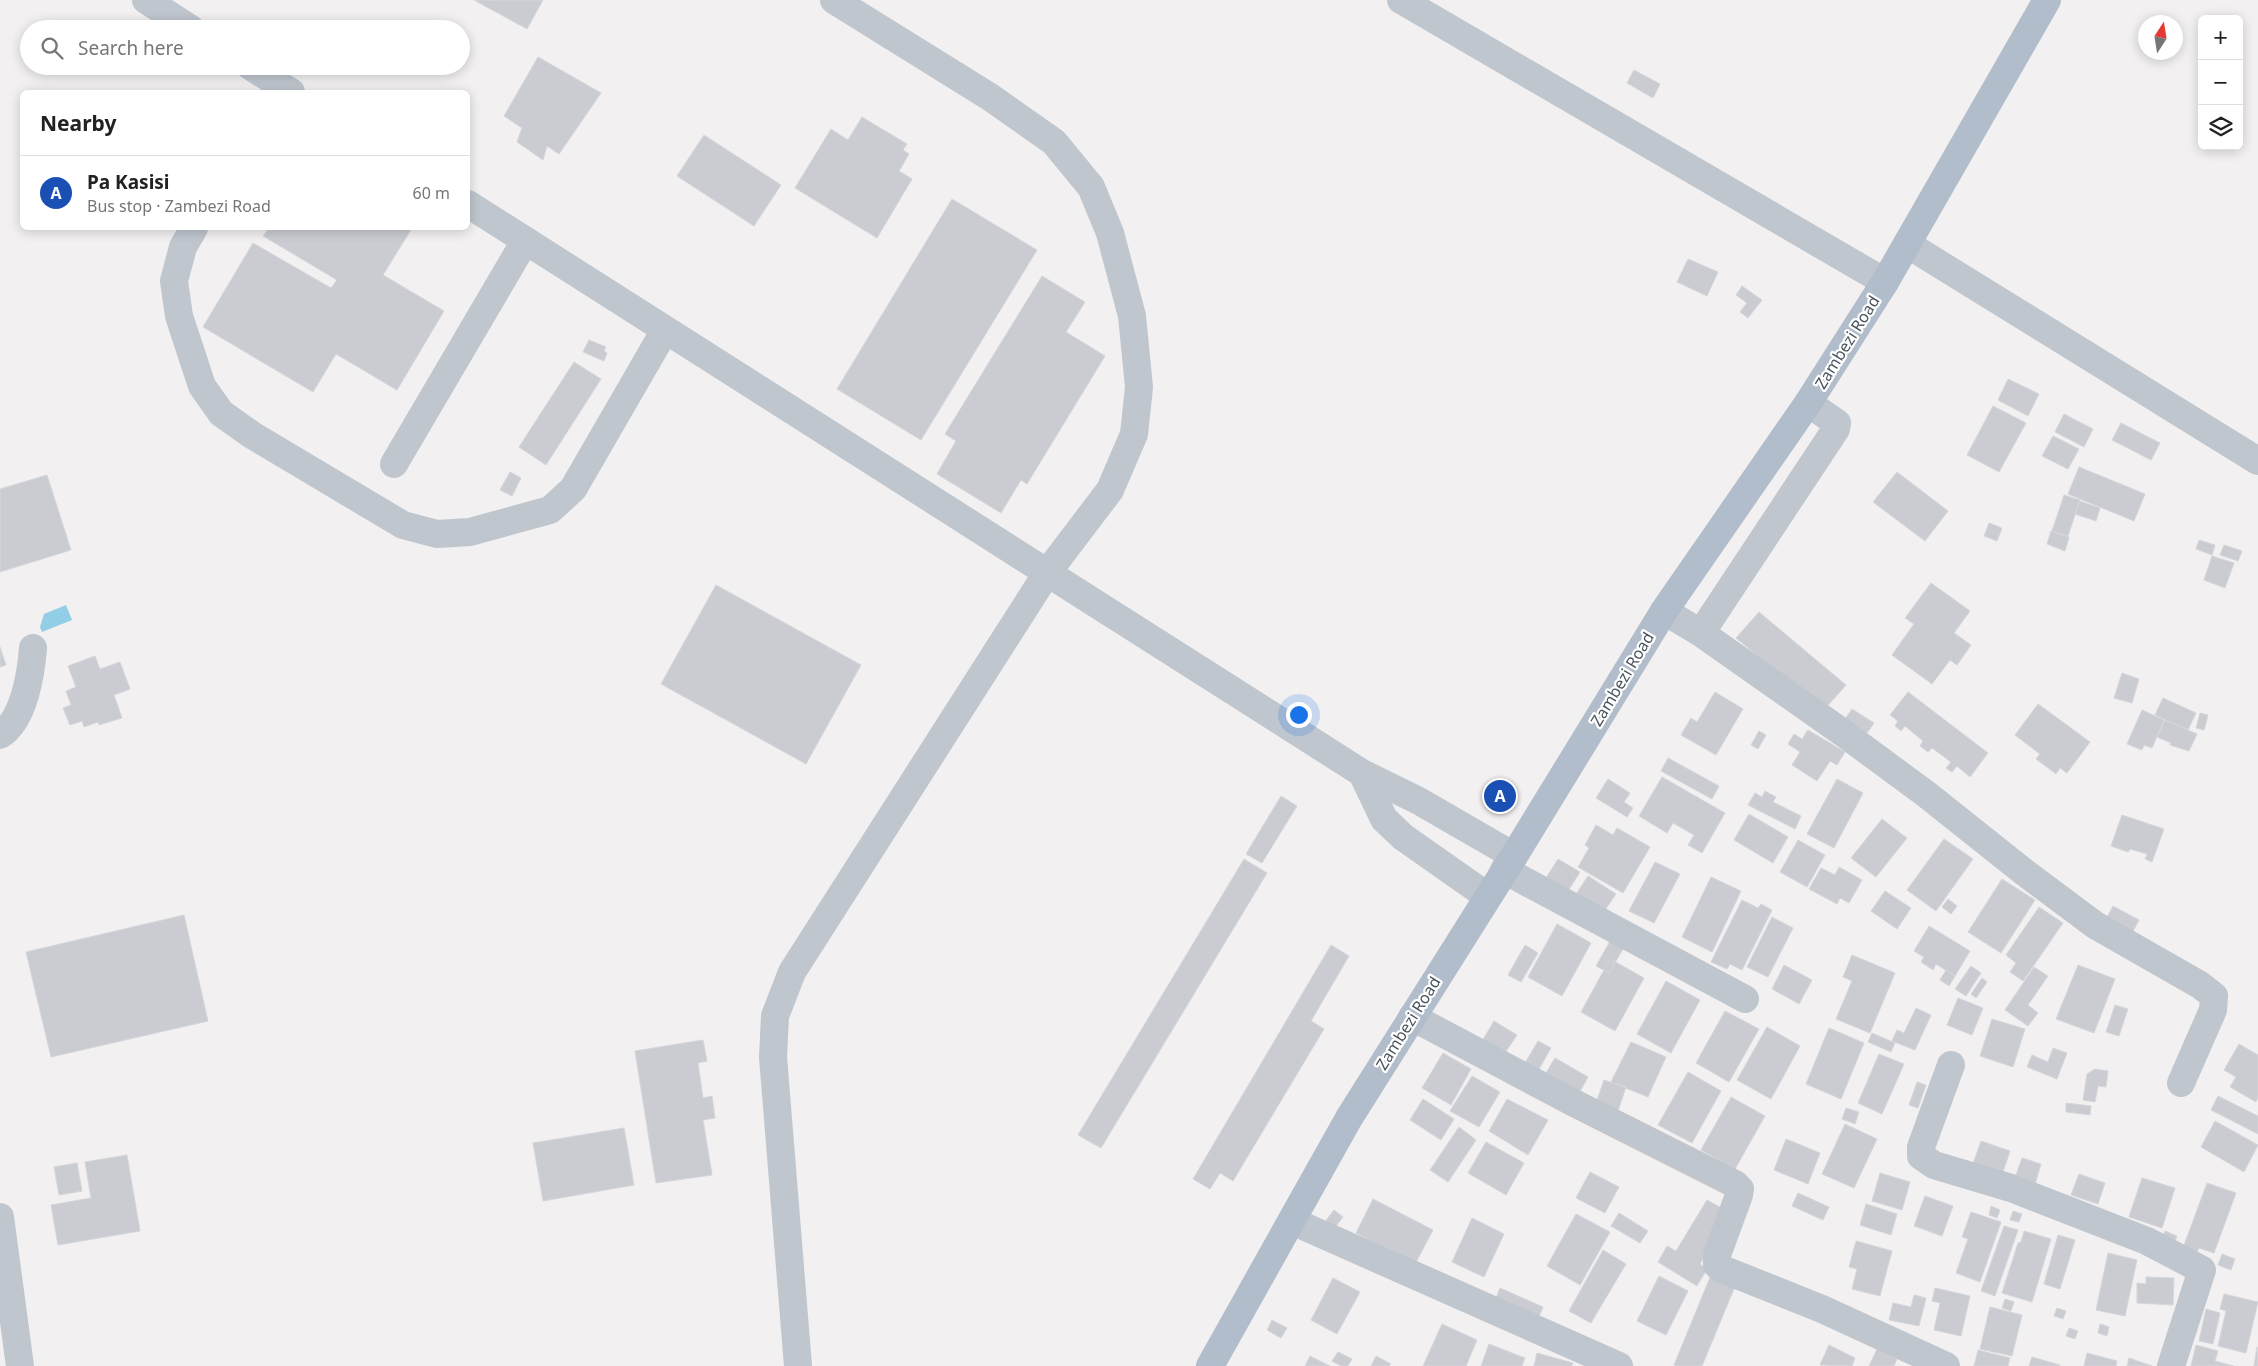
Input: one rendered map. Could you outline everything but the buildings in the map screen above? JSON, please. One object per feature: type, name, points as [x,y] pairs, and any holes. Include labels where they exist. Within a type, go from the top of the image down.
[{"type":"main road","name":"Zambezi Road","points":[[1210,1366],[1349,1118],[1664,611],[1808,402],[1885,282],[2047,0]]},
{"type":"street","points":[[146,0],[177,20]]},
{"type":"street","points":[[798,1366],[772,1057],[775,1016],[792,972],[1047,573],[1110,490],[1134,434],[1139,387],[1132,316],[1110,233],[1091,187],[1054,142],[990,97],[834,0]]},
{"type":"street","points":[[1401,0],[1885,282]]},
{"type":"street","points":[[261,75],[279,89]]},
{"type":"street","points":[[470,205],[1362,773],[1419,801],[1509,863],[1744,999]]},
{"type":"street","points":[[193,230],[183,247],[174,281],[179,316],[202,386],[221,413],[252,435],[403,525],[437,534],[470,532],[550,510],[573,489],[665,330]]},
{"type":"street","points":[[394,464],[525,241]]},
{"type":"street","points":[[1907,244],[2258,461]]},
{"type":"street","points":[[1701,633],[1836,429],[1837,423],[1808,402]]},
{"type":"street","points":[[1664,611],[1701,633],[1926,794],[2024,872],[2095,925],[2200,985],[2214,996],[2213,1010],[2180,1084]]},
{"type":"street","points":[[0,735],[8,730],[27,688],[33,648]]},
{"type":"street","points":[[1362,773],[1384,819],[1403,837],[1487,896]]},
{"type":"street","points":[[1412,1017],[1568,1100],[1735,1184],[1740,1189],[1739,1196],[1717,1255],[1717,1264],[1722,1269],[1822,1309],[1946,1366]]},
{"type":"street","points":[[1951,1065],[1921,1147],[1921,1156],[1934,1165],[2011,1188],[2147,1241],[2202,1270],[2170,1366]]},
{"type":"street","points":[[0,1217],[20,1366]]},
{"type":"street","points":[[1292,1221],[1619,1366]]},
{"type":"water","points":[[66,605],[72,620],[42,632],[40,627],[44,614]]},
{"type":"place","name":"Pa Kasisi","points":[[1500,796]]}]
